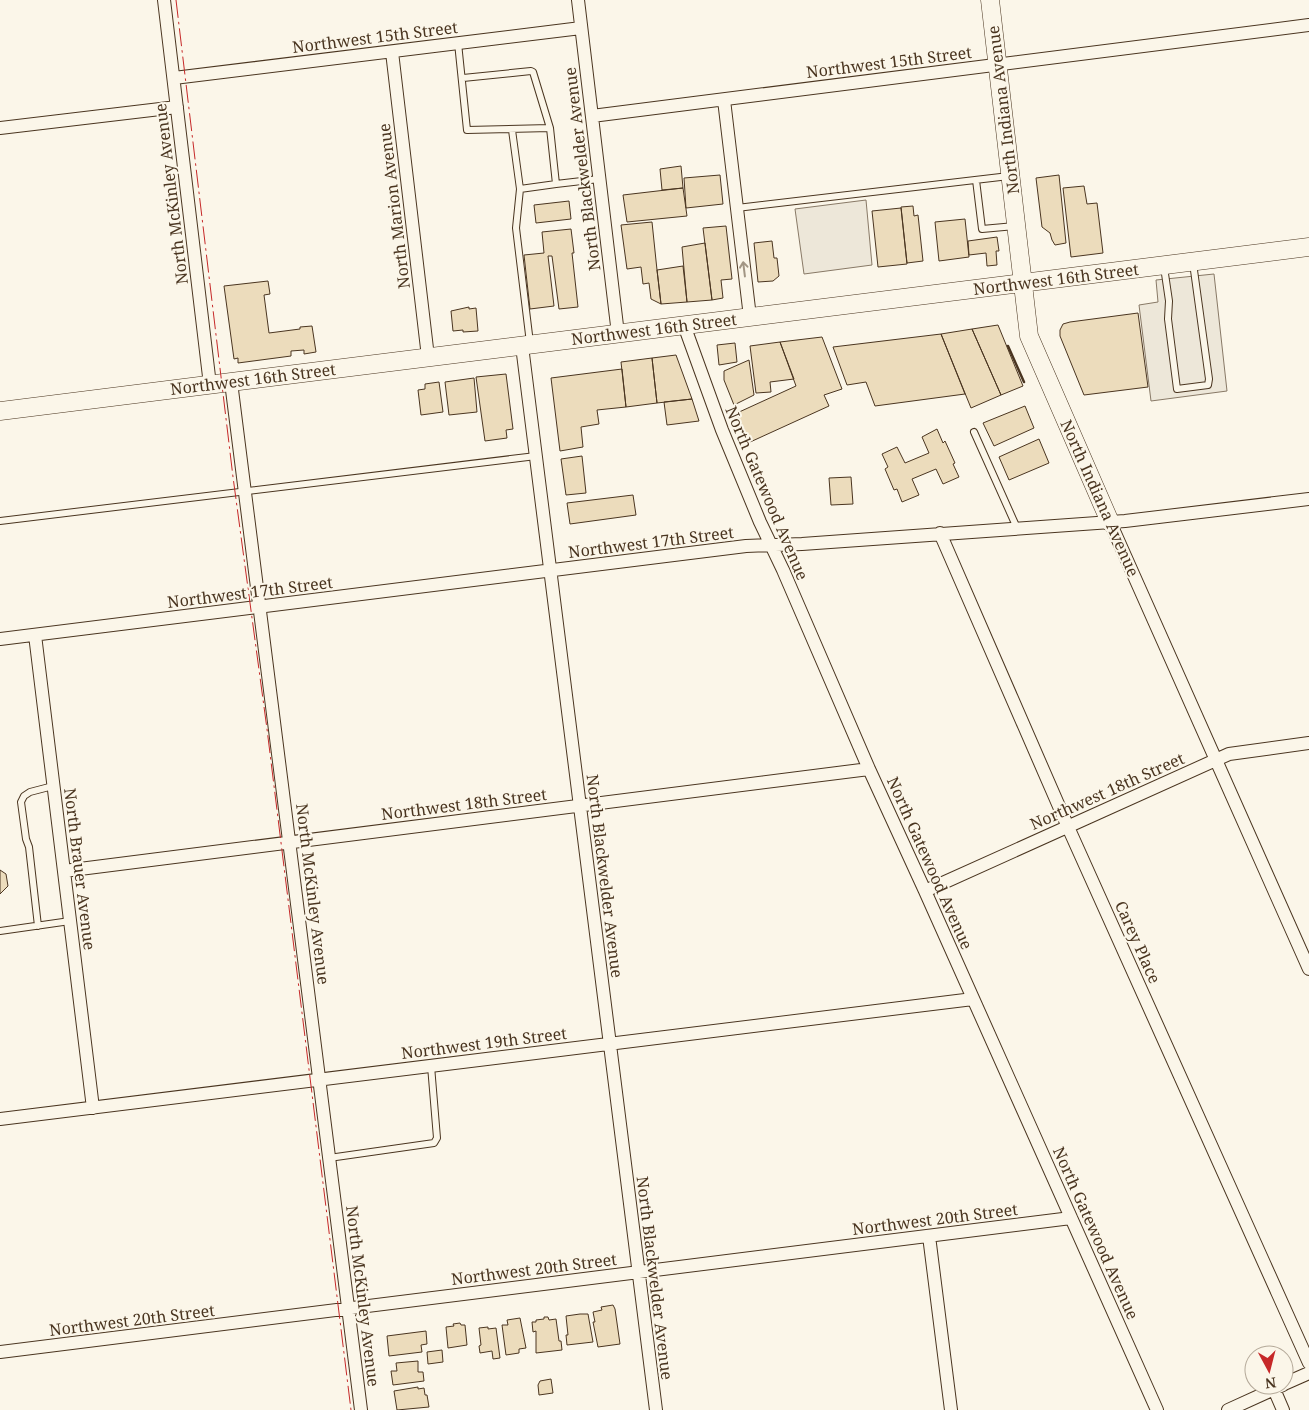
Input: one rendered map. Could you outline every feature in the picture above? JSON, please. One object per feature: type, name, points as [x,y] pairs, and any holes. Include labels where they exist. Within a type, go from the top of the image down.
[{"type":"street","name":"North McKinley Avenue","points":[[164,0],[210,385]]},
{"type":"street","name":"North Blackwelder Avenue","points":[[578,0],[618,334]]},
{"type":"street","name":"North Indiana Avenue","points":[[990,0],[1029,336],[1309,969]]},
{"type":"street","name":"Northwest 15th Street","points":[[592,116],[1309,25]]},
{"type":"street","name":"Northwest 15th Street","points":[[174,78],[581,28]]},
{"type":"street","name":"North Marion Avenue","points":[[392,52],[428,357]]},
{"type":"street","points":[[724,100],[750,317]]},
{"type":"street","points":[[0,128],[177,107]]},
{"type":"street","name":"Northwest 16th Street","points":[[0,411],[1309,247]]},
{"type":"street","name":"North Gatewood Avenue","points":[[684,325],[725,438],[771,546],[1157,1410]]},
{"type":"street","name":"North Blackwelder Avenue","points":[[526,345],[536,456],[656,1410]]},
{"type":"street","name":"North McKinley Avenue","points":[[232,382],[361,1410]]},
{"type":"street","name":"Northwest 17th Street","points":[[0,639],[746,546],[771,546],[1110,522],[1309,499]]},
{"type":"street","name":"Carey Place","points":[[940,534],[1068,827],[1309,1363]]},
{"type":"street","name":"North Brauer Avenue","points":[[35,635],[93,1108]]},
{"type":"street","name":"Northwest 18th Street","points":[[926,890],[1228,754],[1309,743]]},
{"type":"street","name":"Northwest 18th Street","points":[[64,871],[869,769]]},
{"type":"street","name":"Northwest 19th Street","points":[[0,1119],[973,999]]},
{"type":"street","name":"Northwest 20th Street","points":[[0,1352],[1071,1218]]},
{"type":"street","points":[[929,1236],[951,1410]]},
{"type":"street","points":[[1294,1380],[1309,1373]]},
{"type":"street","points":[[1228,1410],[1260,1395]]},
{"type":"street","points":[[1281,1395],[1283,1410]]},
{"type":"lane","points":[[458,43],[467,130],[550,128]]},
{"type":"lane","points":[[463,78],[533,72],[550,128],[556,184]]},
{"type":"lane","points":[[512,130],[520,189],[516,228],[526,345]]},
{"type":"lane","points":[[737,208],[1010,176]]},
{"type":"lane","points":[[520,189],[599,178]]},
{"type":"lane","points":[[976,180],[982,229],[1016,226]]},
{"type":"lane","points":[[1164,266],[1169,301],[1168,319],[1177,389],[1208,385],[1208,370],[1193,262]]},
{"type":"lane","points":[[974,432],[1017,528]]},
{"type":"lane","points":[[0,521],[536,456]]},
{"type":"lane","points":[[38,926],[29,847],[26,839],[21,802],[24,796],[30,792],[53,786]]},
{"type":"lane","points":[[0,931],[70,921]]},
{"type":"lane","points":[[329,1158],[434,1143],[437,1138],[431,1066]]},
{"type":"shaded area","points":[[866,200],[872,265],[804,274],[795,209]]},
{"type":"shaded area","points":[[1214,274],[1227,391],[1151,401],[1139,305],[1158,302],[1156,280]]},
{"type":"building","points":[[681,166],[683,188],[662,190],[660,169]]},
{"type":"building","points":[[720,175],[723,204],[686,208],[684,178]]},
{"type":"building","points":[[1059,175],[1066,243],[1055,245],[1050,233],[1042,227],[1036,178]]},
{"type":"building","points":[[1084,186],[1087,204],[1097,203],[1103,253],[1071,257],[1063,188]]},
{"type":"building","points":[[683,188],[687,216],[627,222],[623,195]]},
{"type":"building","points":[[569,201],[571,219],[536,223],[534,205]]},
{"type":"building","points":[[913,206],[914,216],[918,215],[923,261],[907,263],[901,207]]},
{"type":"building","points":[[901,208],[907,264],[878,267],[872,211]]},
{"type":"building","points":[[965,219],[969,257],[939,261],[935,222]]},
{"type":"building","points":[[652,222],[661,304],[651,299],[649,283],[643,284],[641,267],[627,269],[621,225]]},
{"type":"building","points":[[726,226],[732,279],[721,280],[723,298],[712,300],[703,228]]},
{"type":"building","points":[[571,229],[578,307],[559,309],[552,256],[548,256],[554,306],[530,309],[524,255],[544,253],[542,232]]},
{"type":"building","points":[[997,237],[999,251],[996,251],[997,265],[987,266],[986,253],[969,255],[968,241]]},
{"type":"building","points":[[772,241],[774,258],[777,258],[779,276],[773,281],[758,282],[754,243]]},
{"type":"building","points":[[705,243],[712,300],[687,302],[682,247]]},
{"type":"building","points":[[683,266],[687,302],[661,304],[657,270]]},
{"type":"building","points":[[268,281],[270,294],[264,295],[269,333],[312,326],[316,352],[304,354],[304,350],[291,351],[291,356],[238,363],[238,358],[234,359],[224,286]]},
{"type":"building","points":[[469,307],[469,309],[476,308],[478,331],[453,331],[451,311]]},
{"type":"building","points":[[1138,313],[1148,387],[1084,395],[1060,336],[1063,324]]},
{"type":"building","points":[[998,325],[1023,386],[1001,395],[972,329]]},
{"type":"building","points":[[972,329],[1001,395],[971,408],[941,334]]},
{"type":"building","points":[[941,334],[965,394],[875,406],[866,382],[847,385],[833,347]]},
{"type":"building","points":[[822,337],[842,389],[824,395],[829,406],[748,443],[737,413],[796,386],[780,342]]},
{"type":"building","points":[[780,342],[794,379],[770,382],[771,392],[756,393],[750,346]]},
{"type":"building","points":[[735,343],[737,362],[719,365],[717,345]]},
{"type":"building","points":[[676,355],[692,399],[657,403],[652,358]]},
{"type":"building","points":[[652,358],[657,403],[626,407],[621,362]]},
{"type":"building","points":[[749,360],[754,395],[734,405],[724,380],[724,371]]},
{"type":"building","points":[[622,369],[626,407],[597,410],[599,424],[581,427],[583,447],[560,451],[551,378]]},
{"type":"building","points":[[506,374],[513,429],[506,430],[507,438],[485,441],[476,377]]},
{"type":"building","points":[[474,378],[477,412],[449,415],[445,382]]},
{"type":"building","points":[[439,382],[443,412],[421,415],[418,390],[425,389],[425,384]]},
{"type":"building","points":[[692,399],[699,421],[667,425],[664,402]]},
{"type":"building","points":[[1025,406],[1034,428],[994,446],[983,423]]},
{"type":"building","points":[[937,429],[943,443],[945,441],[959,477],[943,484],[936,469],[912,479],[919,495],[902,502],[897,489],[894,490],[885,469],[888,467],[882,454],[897,447],[905,463],[929,453],[922,437]]},
{"type":"building","points":[[1039,439],[1049,463],[1009,480],[999,457]]},
{"type":"building","points":[[582,456],[586,493],[566,495],[561,459]]},
{"type":"building","points":[[851,477],[853,504],[831,505],[829,478]]},
{"type":"building","points":[[633,495],[636,515],[570,524],[567,503]]},
{"type":"building","points":[[0,870],[6,874],[8,886],[0,894]]},
{"type":"building","points":[[613,1305],[620,1344],[598,1347],[593,1312],[602,1310],[601,1307]]},
{"type":"building","points":[[588,1314],[593,1342],[567,1345],[566,1316]]},
{"type":"building","points":[[544,1317],[548,1317],[549,1320],[556,1319],[562,1350],[536,1353],[536,1331],[533,1332],[532,1322],[544,1319]]},
{"type":"building","points":[[520,1318],[526,1348],[519,1349],[519,1353],[506,1355],[502,1325],[508,1325],[507,1320]]},
{"type":"building","points":[[460,1323],[465,1325],[467,1345],[448,1348],[446,1327]]},
{"type":"building","points":[[488,1327],[488,1329],[496,1328],[500,1358],[493,1359],[492,1351],[480,1353],[479,1328]]},
{"type":"building","points":[[426,1331],[427,1344],[421,1345],[422,1352],[389,1356],[387,1336]]},
{"type":"building","points":[[442,1350],[443,1362],[428,1364],[427,1352]]},
{"type":"building","points":[[418,1361],[418,1372],[423,1372],[424,1381],[393,1385],[391,1371],[397,1371],[396,1363]]},
{"type":"building","points":[[551,1379],[553,1393],[539,1395],[538,1385],[540,1381]]},
{"type":"building","points":[[418,1387],[418,1389],[424,1388],[429,1407],[397,1410],[394,1391]]},
{"type":"wall","points":[[1008,346],[1024,382]]},
{"type":"power","points":[[176,0],[233,477],[267,729],[351,1410]]}]
